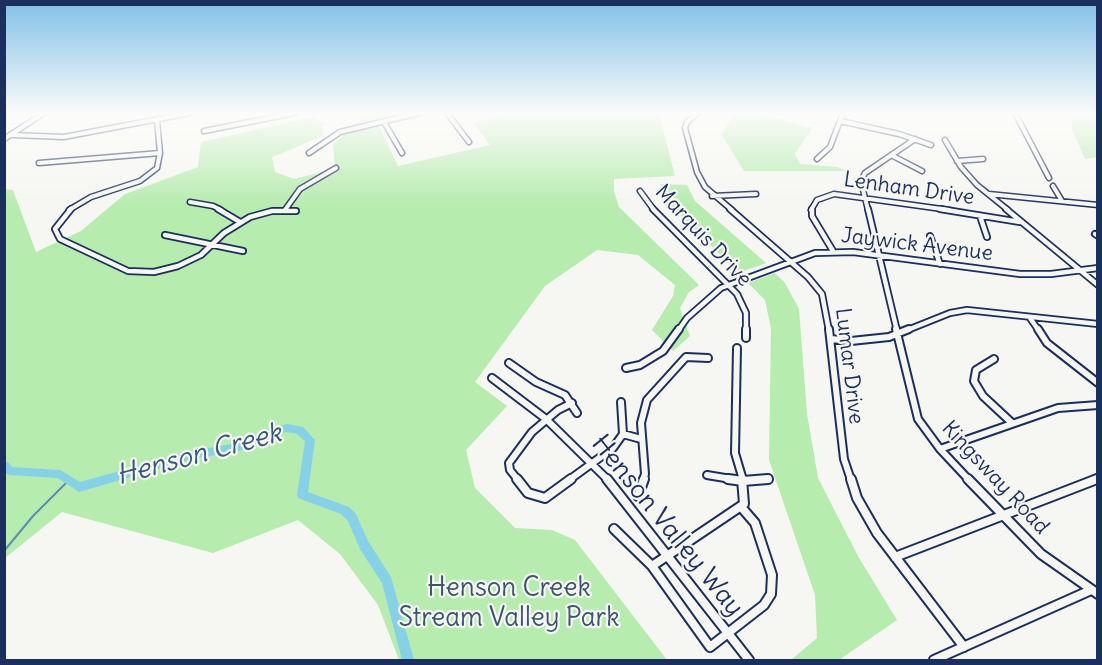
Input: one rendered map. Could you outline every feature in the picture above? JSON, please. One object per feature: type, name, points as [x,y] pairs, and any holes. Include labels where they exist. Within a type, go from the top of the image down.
[{"type":"street","points":[[159,144],[157,168],[147,177],[91,197],[69,210],[58,224],[57,235],[66,243],[128,271],[144,273],[184,264],[240,222],[261,213],[296,211]]},
{"type":"street","points":[[309,153],[322,144]]},
{"type":"street","points":[[397,144],[402,153]]},
{"type":"street","name":"Lumar Drive","points":[[690,144],[700,178],[712,196],[813,281],[822,294],[831,339],[849,478],[864,512],[895,557],[964,647]]},
{"type":"street","points":[[817,159],[829,149],[831,144]]},
{"type":"street","name":"Kingsway Road","points":[[907,144],[865,173],[862,183],[916,415],[940,449],[1001,515],[1041,554],[1094,592]]},
{"type":"street","points":[[947,144],[957,161],[987,194],[1098,285]]},
{"type":"street","points":[[1031,144],[1049,178]]},
{"type":"street","points":[[39,163],[160,153]]},
{"type":"street","points":[[891,155],[922,171]]},
{"type":"street","points":[[957,161],[982,159]]},
{"type":"street","points":[[285,210],[300,189],[336,168]]},
{"type":"street","points":[[1053,186],[1062,201]]},
{"type":"street","name":"Marquis Drive","points":[[640,191],[659,218],[728,284],[745,308],[748,323],[747,338]]},
{"type":"street","points":[[712,196],[756,194]]},
{"type":"street","name":"Lenham Drive","points":[[833,251],[812,216],[813,204],[820,198],[834,194],[1020,222]]},
{"type":"street","points":[[987,194],[1098,205]]},
{"type":"street","points":[[190,202],[213,206],[240,222]]},
{"type":"street","points":[[980,216],[987,237]]},
{"type":"street","points":[[165,235],[243,251]]},
{"type":"street","points":[[930,236],[940,264]]},
{"type":"street","name":"Jaywick Avenue","points":[[627,368],[646,362],[663,351],[698,308],[728,284],[790,261],[833,251],[1020,274],[1098,268]]},
{"type":"street","points":[[831,339],[852,341],[897,335],[943,315],[963,310],[1069,324],[1098,324]]},
{"type":"street","points":[[1030,318],[1047,343],[1098,383]]},
{"type":"street","points":[[652,566],[742,508],[745,496],[735,453],[737,348]]},
{"type":"street","points":[[639,496],[645,468],[641,439],[643,409],[653,391],[686,357],[708,358]]},
{"type":"street","points":[[994,359],[976,370],[974,381],[983,396],[1012,423]]},
{"type":"street","points":[[509,363],[536,382],[565,395],[577,413]]},
{"type":"street","name":"Henson Valley Way","points":[[492,378],[546,419],[593,464],[637,514],[749,660]]},
{"type":"street","points":[[572,403],[546,419],[532,432],[509,463],[510,470],[528,493],[545,498],[613,448],[622,434],[624,423],[621,402]]},
{"type":"street","points":[[940,449],[1058,408],[1098,405]]},
{"type":"street","points":[[622,434],[641,439]]},
{"type":"street","points":[[707,476],[743,481],[768,479]]},
{"type":"street","points":[[895,557],[1098,478]]},
{"type":"street","points":[[614,529],[652,566],[710,647],[764,605],[772,587],[772,575],[755,523],[742,508]]},
{"type":"street","points":[[934,660],[1094,592]]},
{"type":"green space","name":"Henson Creek Stream Valley Park","points":[[201,144],[303,144],[272,157],[275,172],[294,179],[335,169],[333,144],[388,144],[398,166],[489,144],[667,144],[675,176],[614,179],[614,191],[619,207],[699,285],[689,292],[680,308],[690,336],[673,351],[652,330],[673,296],[675,285],[638,255],[597,250],[545,286],[475,382],[507,406],[466,450],[475,488],[515,528],[552,530],[575,540],[667,660],[399,660],[378,605],[340,554],[298,520],[213,553],[62,512],[5,558],[4,189],[13,190],[36,252],[81,231],[125,194],[198,167]]},
{"type":"green space","points":[[728,144],[802,144],[795,154],[800,164],[837,167],[846,171],[744,171]]},
{"type":"green space","points":[[1079,144],[1097,144],[1097,157],[1085,159]]},
{"type":"green space","points":[[660,184],[687,185],[695,201],[766,263],[738,273],[669,203]]},
{"type":"green space","points":[[775,273],[785,283],[799,309],[807,414],[818,478],[859,558],[897,620],[839,660],[791,660],[817,638],[815,595],[769,460],[771,328],[765,300],[748,283]]},
{"type":"waterway","name":"Henson Creek","points":[[4,465],[9,471],[60,474],[79,487],[192,455],[244,446],[275,430],[287,428],[300,430],[310,440],[302,495],[345,510],[352,518],[364,545],[387,581],[408,660]]},
{"type":"waterway","points":[[4,551],[33,516],[68,481]]}]
